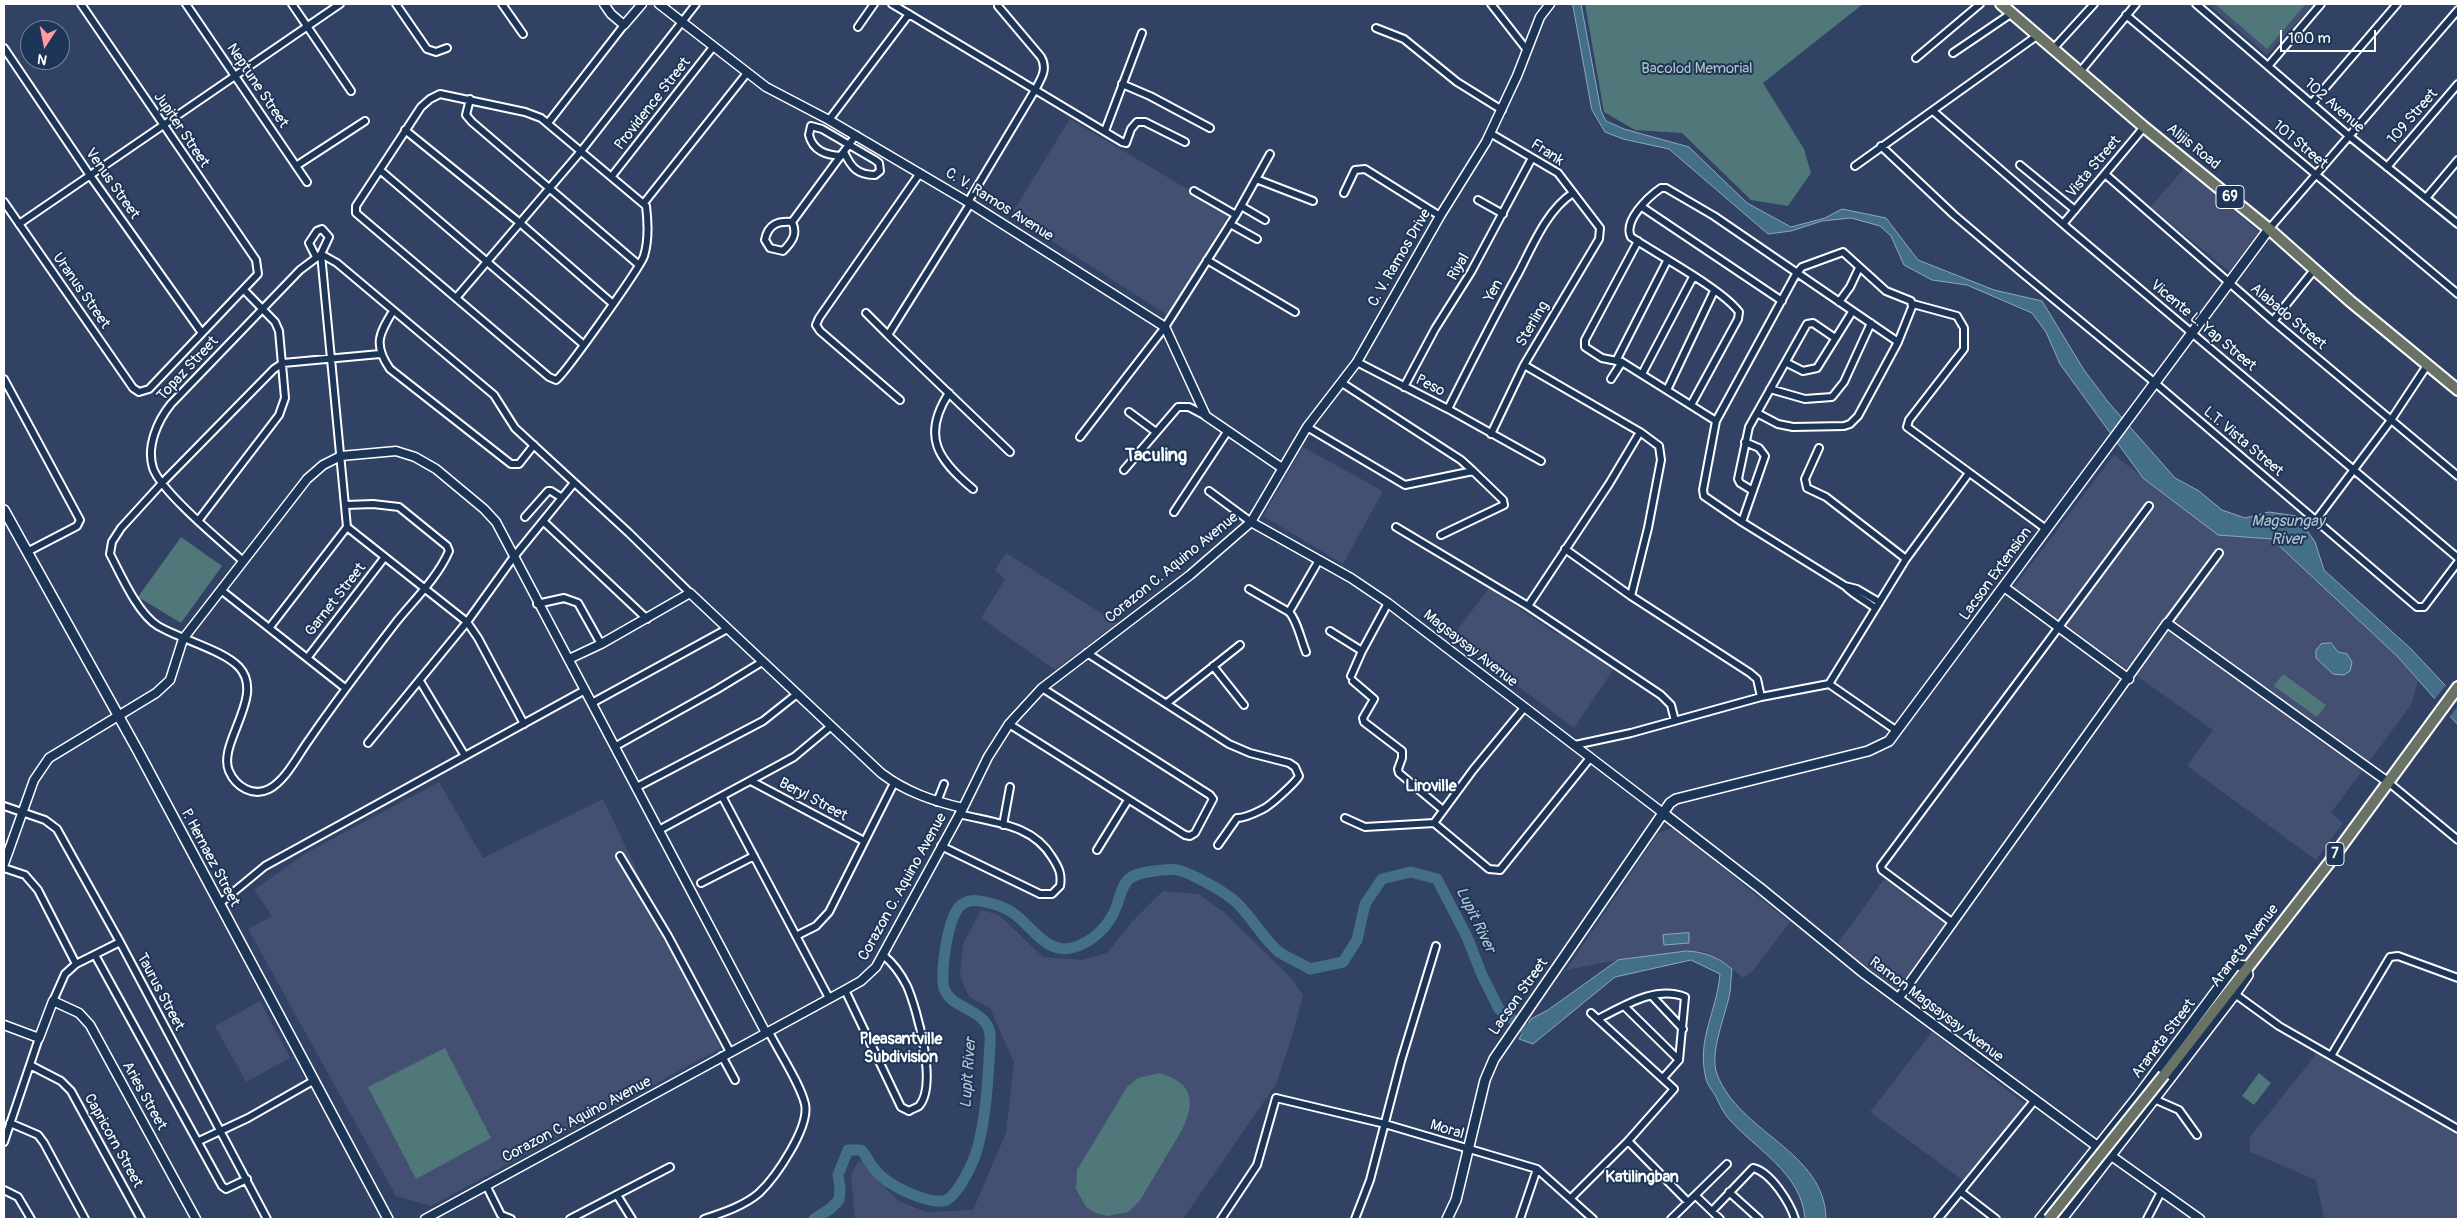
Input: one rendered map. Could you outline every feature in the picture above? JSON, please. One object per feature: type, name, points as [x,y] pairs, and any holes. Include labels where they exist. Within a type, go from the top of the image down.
[{"type":"main road","name":"Alijis Road","points":[[2001,4],[2458,390]]},
{"type":"main road","name":"Lacson Extension","points":[[1663,813],[1670,803],[1676,799],[1876,749],[1889,741],[2269,229]]},
{"type":"main road","name":"P. Hernaez Street","points":[[4,510],[118,717],[388,1219]]},
{"type":"main road","name":"Araneta Avenue","points":[[2050,1219],[2164,1075],[2246,966],[2324,869],[2458,688]]},
{"type":"main road","name":"Ramon Magsaysay Avenue","points":[[1663,813],[1701,841],[1898,999],[2034,1101],[2110,1155]]},
{"type":"main road","name":"Lacson Street","points":[[1447,1219],[1456,1200],[1470,1150],[1488,1070],[1508,1037],[1663,813]]},
{"type":"main road","name":"Araneta Street","points":[[2040,1219],[2234,967],[2236,965],[2246,966],[2248,975],[2235,994],[2062,1219]]},
{"type":"street","name":"Jupiter Street","points":[[81,4],[256,260],[259,270],[244,290]]},
{"type":"street","name":"Neptune Street","points":[[186,4],[307,182]]},
{"type":"street","points":[[292,4],[351,91]]},
{"type":"street","points":[[19,224],[89,174],[340,4]]},
{"type":"street","points":[[396,4],[427,49],[436,52],[447,48]]},
{"type":"street","points":[[502,4],[523,34]]},
{"type":"street","points":[[548,122],[642,4]]},
{"type":"street","name":"C. V. Ramos Avenue","points":[[658,4],[774,92],[830,120],[920,173],[1165,327]]},
{"type":"street","points":[[456,298],[582,150],[696,4]]},
{"type":"street","points":[[858,27],[874,4]]},
{"type":"street","points":[[892,4],[1126,143],[1137,122],[1145,122],[1184,142]]},
{"type":"street","points":[[1491,4],[1527,50]]},
{"type":"street","name":"C. V. Ramos Drive","points":[[1251,522],[1307,427],[1357,362],[1440,216],[1490,133],[1502,110],[1540,17],[1550,4]]},
{"type":"street","points":[[1916,58],[1980,4]]},
{"type":"street","points":[[2053,49],[2094,4]]},
{"type":"street","points":[[2080,72],[2136,4]]},
{"type":"street","name":"102 Avenue","points":[[2196,4],[2349,136],[2458,224]]},
{"type":"street","points":[[2269,65],[2321,4]]},
{"type":"street","points":[[2312,103],[2397,4]]},
{"type":"street","points":[[606,5],[624,26]]},
{"type":"street","points":[[888,335],[1036,90],[1044,70],[1045,64],[1026,38],[998,6]]},
{"type":"street","points":[[2269,229],[2458,10]]},
{"type":"street","points":[[1953,53],[2012,13]]},
{"type":"street","points":[[830,120],[909,14]]},
{"type":"street","name":"101 Street","points":[[2126,15],[2458,294]]},
{"type":"street","points":[[1376,28],[1404,38],[1457,82],[1502,110]]},
{"type":"street","points":[[1105,131],[1142,33]]},
{"type":"street","points":[[1854,166],[2038,35]]},
{"type":"street","name":"Providence Street","points":[[612,176],[713,47]]},
{"type":"street","name":"Venus Street","points":[[4,48],[89,174],[202,333]]},
{"type":"street","points":[[644,203],[747,73]]},
{"type":"street","points":[[1122,84],[1150,96],[1210,128]]},
{"type":"street","name":"109 Street","points":[[2387,167],[2458,84]]},
{"type":"street","points":[[440,94],[470,99],[533,114],[548,122],[644,203],[646,206],[648,233],[646,250],[613,304],[559,378],[552,379],[356,213],[356,206],[405,130],[421,107],[434,96],[440,94]]},
{"type":"street","points":[[470,99],[466,115],[472,122],[639,264]]},
{"type":"street","name":"Vicente L. Yap Street","points":[[1933,111],[2063,224],[2354,468],[2458,558]]},
{"type":"street","points":[[296,166],[365,121]]},
{"type":"street","points":[[811,126],[822,128],[879,163],[881,167],[878,174],[870,175],[856,171],[842,154],[828,154],[816,148],[809,135],[811,126]]},
{"type":"street","name":"Vista Street","points":[[2063,224],[2144,126]]},
{"type":"street","points":[[405,130],[520,223],[613,304]]},
{"type":"street","name":"Frank","points":[[1490,133],[1558,173],[1600,228]]},
{"type":"street","points":[[792,222],[856,135]]},
{"type":"street","name":"L.T. Vista Street","points":[[1881,146],[1954,215],[2420,608],[2424,607],[2458,562]]},
{"type":"street","points":[[1080,437],[1165,327],[1236,215],[1270,154]]},
{"type":"street","name":"Riyal","points":[[1404,387],[1532,158]]},
{"type":"street","points":[[2426,198],[2458,160]]},
{"type":"street","points":[[2020,165],[2075,210]]},
{"type":"street","points":[[1344,193],[1355,170],[1365,169],[1440,216]]},
{"type":"street","points":[[380,170],[584,344]]},
{"type":"street","points":[[900,400],[820,331],[816,325],[920,173]]},
{"type":"street","name":"Alabado Street","points":[[2105,174],[2273,321],[2458,476]]},
{"type":"street","points":[[1256,179],[1313,201]]},
{"type":"street","points":[[1691,405],[1738,318],[1738,312],[1733,305],[1714,291],[1631,236],[1628,226],[1633,216],[1658,190],[1666,188],[1714,216],[1796,274],[1898,342]]},
{"type":"street","points":[[1194,191],[1236,215]]},
{"type":"street","name":"Yen","points":[[1448,409],[1503,300],[1545,225],[1558,206],[1573,193]]},
{"type":"street","points":[[1478,200],[1502,214]]},
{"type":"street","name":"Uranus Street","points":[[4,202],[133,388],[139,392],[149,389],[202,333]]},
{"type":"street","points":[[1241,206],[1265,220]]},
{"type":"street","points":[[1642,207],[1782,301]]},
{"type":"street","points":[[778,222],[792,222],[795,232],[788,246],[784,250],[770,248],[765,240],[770,228],[778,222]]},
{"type":"street","points":[[1230,224],[1257,239]]},
{"type":"street","name":"Sterling","points":[[1491,434],[1524,365],[1599,240],[1600,228]]},
{"type":"street","points":[[1638,241],[1584,344],[1587,350],[1602,358],[1619,361],[1716,421]]},
{"type":"street","points":[[1877,605],[1857,589],[1845,586],[1742,522],[1704,494],[1716,421],[1796,274],[1802,268],[1838,252],[1843,252],[1886,291],[1912,301],[1913,304],[1957,316],[1964,328],[1964,349],[1906,427],[2046,529]]},
{"type":"street","points":[[318,255],[337,263],[494,395],[510,422],[830,727],[894,783],[961,811],[1028,832],[1041,841],[1060,870],[1060,886],[1056,892],[1047,895],[1040,894],[941,846]]},
{"type":"street","points":[[270,627],[347,527],[331,358],[318,255]]},
{"type":"street","name":"Topaz Street","points":[[243,561],[198,521],[162,482],[153,468],[152,451],[155,428],[162,415],[262,309],[318,255]]},
{"type":"street","points":[[1207,260],[1295,312]]},
{"type":"street","points":[[1612,379],[1667,261]]},
{"type":"street","points":[[1839,302],[1850,287],[1859,268]]},
{"type":"street","points":[[2273,321],[2314,270]]},
{"type":"street","points":[[1642,374],[1693,277]]},
{"type":"street","points":[[198,521],[279,415],[285,398],[279,331],[275,322],[244,290],[202,333]]},
{"type":"street","points":[[1666,390],[1714,291]]},
{"type":"street","points":[[1757,413],[1785,426],[1833,427],[1850,424],[1858,416],[1898,342],[1913,304]]},
{"type":"street","points":[[394,311],[382,330],[380,354],[390,368],[511,464],[519,464],[534,445]]},
{"type":"street","points":[[1787,363],[1799,370],[1812,370],[1821,364],[1852,312]]},
{"type":"street","points":[[866,313],[1010,452]]},
{"type":"street","points":[[1753,491],[1740,483],[1738,479],[1749,427],[1787,363],[1807,324],[1813,323],[1835,338]]},
{"type":"street","points":[[1770,389],[1805,399],[1832,396],[1844,382],[1871,323]]},
{"type":"street","points":[[1165,327],[1206,416]]},
{"type":"street","points":[[346,505],[373,504],[399,507],[446,546],[449,551],[423,589],[345,688],[286,773],[269,789],[255,793],[242,789],[229,771],[228,761],[247,699],[247,679],[238,666],[157,626],[145,615],[110,554],[112,542],[121,528],[162,482],[265,377],[283,363],[380,354]]},
{"type":"street","name":"Peso","points":[[1357,362],[1448,409],[1541,461]]},
{"type":"street","points":[[2316,520],[2391,420],[2428,364]]},
{"type":"street","points":[[1524,365],[1640,432],[1658,446],[1661,460],[1648,528],[1631,596]]},
{"type":"street","points":[[4,379],[80,520],[77,526],[27,552]]},
{"type":"street","points":[[1342,383],[1462,460],[1503,500],[1504,505],[1441,535]]},
{"type":"street","points":[[949,393],[936,416],[938,449],[952,472],[973,489]]},
{"type":"street","points":[[1124,470],[1178,407],[1189,407],[1206,416],[1282,468]]},
{"type":"street","points":[[1129,412],[1156,432]]},
{"type":"street","points":[[1307,427],[1405,485],[1472,471]]},
{"type":"street","points":[[1174,512],[1227,432]]},
{"type":"street","points":[[1528,606],[1609,484],[1640,432]]},
{"type":"street","points":[[1742,522],[1765,456],[1759,448],[1745,442]]},
{"type":"street","points":[[1819,448],[1805,479],[1807,488],[1826,497],[1906,559]]},
{"type":"street","points":[[76,964],[38,890],[25,875],[4,866],[34,780],[49,758],[156,693],[170,680],[183,638],[308,479],[323,466],[341,456],[396,451],[426,462],[491,515],[802,1096],[805,1117],[791,1149],[758,1193],[731,1209],[704,1219]]},
{"type":"street","points":[[1828,684],[1906,559],[1969,473]]},
{"type":"street","points":[[368,743],[467,622],[513,558],[574,483]]},
{"type":"street","points":[[525,517],[548,491],[551,490],[562,498]]},
{"type":"street","points":[[1209,490],[1251,522]]},
{"type":"street","points":[[1953,923],[1882,870],[1881,866],[2149,506]]},
{"type":"street","points":[[544,521],[647,619]]},
{"type":"street","name":"Magsaysay Avenue","points":[[1251,522],[1319,560],[1388,603],[1663,813]]},
{"type":"street","name":"Corazon C. Aquino Avenue","points":[[425,1219],[767,1033],[870,974],[883,955],[988,757],[1009,724],[1042,688],[1190,575],[1251,522]]},
{"type":"street","points":[[347,527],[467,622],[478,638],[524,724]]},
{"type":"street","points":[[1396,527],[1528,606],[1661,696],[1671,705],[1674,721]]},
{"type":"street","points":[[1565,550],[1631,596],[1750,673],[1756,679],[1761,697]]},
{"type":"street","points":[[1898,999],[2219,553]]},
{"type":"street","name":"Garnet Street","points":[[308,656],[384,558]]},
{"type":"street","points":[[1289,612],[1319,560]]},
{"type":"street","points":[[2004,588],[2129,680]]},
{"type":"street","points":[[221,590],[308,656],[345,688]]},
{"type":"street","points":[[1249,590],[1289,612],[1296,620],[1298,634],[1306,652]]},
{"type":"street","points":[[569,659],[647,619],[690,593]]},
{"type":"street","points":[[537,604],[564,598],[578,603],[601,644]]},
{"type":"street","points":[[1388,603],[1362,651],[1352,679],[1374,699],[1363,718],[1364,722],[1402,751],[1403,754],[1398,771],[1443,810]]},
{"type":"street","points":[[2167,623],[2388,782],[2458,840]]},
{"type":"street","points":[[592,703],[727,629]]},
{"type":"street","points":[[1330,631],[1362,651]]},
{"type":"street","points":[[1166,702],[1240,645]]},
{"type":"street","points":[[1087,653],[1229,744],[1250,753],[1289,763],[1297,772],[1297,780],[1266,807],[1245,818],[1237,818],[1218,845]]},
{"type":"street","points":[[616,746],[762,662]]},
{"type":"street","points":[[1213,666],[1244,705]]},
{"type":"street","points":[[420,681],[465,756]]},
{"type":"street","points":[[1575,744],[1631,733],[1761,697],[1828,684],[1897,731]]},
{"type":"street","points":[[1009,724],[1185,835],[1190,836],[1194,833],[1213,799],[1210,795],[1042,688]]},
{"type":"street","points":[[219,904],[265,866],[585,690]]},
{"type":"street","points":[[637,787],[763,721],[796,694]]},
{"type":"street","points":[[1434,823],[1524,708]]},
{"type":"street","points":[[659,830],[794,757],[830,727]]},
{"type":"street","points":[[1345,818],[1365,827],[1434,823],[1489,869],[1500,870],[1590,758]]},
{"type":"street","name":"Beryl Street","points":[[750,782],[864,841]]},
{"type":"street","points":[[796,936],[824,919],[894,783]]},
{"type":"street","points":[[937,802],[944,784]]},
{"type":"street","points":[[1003,825],[1010,787]]},
{"type":"street","points":[[722,796],[829,998]]},
{"type":"street","points":[[1097,850],[1128,800]]},
{"type":"street","name":"Taurus Street","points":[[4,806],[44,820],[57,829],[120,942],[267,1219]]},
{"type":"street","points":[[620,856],[668,936],[730,1052]]},
{"type":"street","points":[[701,883],[754,856]]},
{"type":"street","points":[[4,1142],[39,1038],[65,974],[76,964],[120,942]]},
{"type":"street","points":[[1355,1219],[1370,1180],[1400,1061],[1436,946]]},
{"type":"street","points":[[95,955],[226,1189],[247,1179]]},
{"type":"street","points":[[845,990],[901,1108],[909,1111],[918,1107],[923,1100],[926,1081],[923,1043],[906,985],[895,968],[883,955]]},
{"type":"street","points":[[2331,1056],[2390,957],[2398,956],[2458,978]]},
{"type":"street","points":[[1598,1019],[1624,1006],[1666,992],[1685,997],[1679,1060],[1663,1078]]},
{"type":"street","points":[[2235,994],[2270,1020],[2458,1129]]},
{"type":"street","points":[[1652,996],[1683,1029]]},
{"type":"street","name":"Aries Street","points":[[53,1001],[79,1013],[90,1025],[196,1219]]},
{"type":"street","points":[[1624,1006],[1679,1060]]},
{"type":"street","points":[[1571,1198],[1674,1092],[1673,1087],[1591,1013]]},
{"type":"street","points":[[4,1025],[39,1038]]},
{"type":"street","points":[[722,1056],[735,1080]]},
{"type":"street","name":"Capricorn Street","points":[[30,1065],[61,1081],[71,1090],[141,1219]]},
{"type":"street","points":[[199,1141],[220,1132],[313,1081]]},
{"type":"street","name":"Moral","points":[[1221,1219],[1257,1165],[1276,1098],[1385,1124],[1537,1169],[1593,1219]]},
{"type":"street","points":[[2154,1099],[2179,1110],[2197,1135]]},
{"type":"street","points":[[1938,1219],[2034,1101]]},
{"type":"street","points":[[10,1123],[38,1135],[44,1142],[86,1219]]},
{"type":"street","points":[[1628,1141],[1688,1202]]},
{"type":"street","name":"Ramon Magsaysay Avenue","points":[[2110,1155],[2200,1219]]},
{"type":"street","points":[[1671,1219],[1727,1164]]},
{"type":"street","points":[[570,1219],[670,1167]]},
{"type":"street","points":[[1520,1219],[1537,1169]]},
{"type":"street","points":[[1712,1211],[1750,1170],[1757,1169],[1782,1193],[1790,1204],[1795,1219]]},
{"type":"street","points":[[486,1185],[502,1215],[511,1219]]},
{"type":"street","points":[[4,1190],[18,1198],[30,1219]]},
{"type":"street","points":[[1729,1192],[1759,1219]]},
{"type":"street","points":[[1961,1192],[1996,1219]]},
{"type":"street","points":[[2148,1219],[2161,1192]]},
{"type":"street","points":[[617,1195],[632,1219]]},
{"type":"street","points":[[1696,1196],[1720,1219]]},
{"type":"shaded area","points":[[2208,4],[2314,4],[2267,55]]},
{"type":"shaded area","points":[[1070,119],[1229,214],[1169,316],[1011,215]]},
{"type":"shaded area","points":[[2184,169],[2259,232],[2229,271],[2150,207]]},
{"type":"shaded area","points":[[1303,447],[1383,491],[1343,564],[1263,516]]},
{"type":"shaded area","points":[[2114,455],[2218,535],[2272,539],[2398,657],[2418,681],[2411,705],[2331,813],[2343,823],[2316,860],[2187,766],[2213,730],[2013,588]]},
{"type":"shaded area","points":[[1006,553],[1117,623],[1055,670],[981,618],[1005,579],[995,570]]},
{"type":"shaded area","points":[[1489,588],[1554,632],[1559,634],[1562,630],[1617,664],[1574,728],[1452,637]]},
{"type":"shaded area","points":[[439,782],[483,858],[603,799],[721,1048],[431,1206],[396,1196],[248,929],[272,916],[254,890],[306,853]]},
{"type":"shaded area","points":[[1673,828],[1790,922],[1752,972],[1743,978],[1723,961],[1705,952],[1687,951],[1618,960],[1566,970],[1658,833]]},
{"type":"shaded area","points":[[1885,878],[1947,925],[1897,992],[1838,943]]},
{"type":"shaded area","points":[[1163,891],[1198,894],[1224,912],[1292,979],[1303,996],[1276,1084],[1183,1219],[855,1219],[851,1175],[858,1162],[863,1161],[877,1180],[899,1201],[926,1212],[973,1210],[1006,1133],[1014,1062],[990,1008],[969,997],[960,976],[963,944],[981,910],[999,915],[1043,957],[1082,960],[1107,953],[1131,923]]},
{"type":"shaded area","points":[[260,1001],[290,1058],[246,1082],[215,1026]]},
{"type":"shaded area","points":[[1932,1032],[2025,1104],[1964,1181],[1870,1112]]},
{"type":"shaded area","points":[[2317,1053],[2458,1127],[2458,1219],[2324,1219],[2316,1180],[2250,1152],[2250,1137]]},
{"type":"green space","name":"Bacolod Memorial","points":[[1585,4],[1863,4],[1763,83],[1804,149],[1811,173],[1788,206],[1751,200],[1682,133],[1635,130],[1604,112]]},
{"type":"green space","points":[[2215,4],[2306,4],[2267,49]]},
{"type":"green space","points":[[181,537],[222,566],[181,623],[138,597]]},
{"type":"green space","points":[[2283,674],[2326,705],[2317,717],[2274,686]]},
{"type":"green space","points":[[445,1048],[491,1138],[416,1179],[368,1087]]},
{"type":"green space","points":[[1159,1073],[1175,1079],[1185,1088],[1189,1097],[1190,1108],[1187,1120],[1139,1202],[1128,1212],[1107,1216],[1096,1213],[1086,1207],[1076,1189],[1077,1170],[1127,1087],[1138,1078]]},
{"type":"green space","points":[[2259,1073],[2271,1083],[2254,1105],[2242,1096]]},
{"type":"water","name":"Magsungay River","points":[[1573,4],[1581,4],[1601,111],[1606,121],[1624,129],[1689,147],[1747,203],[1791,227],[1825,218],[1842,209],[1886,218],[1918,260],[1994,290],[2042,301],[2084,370],[2108,402],[2175,478],[2199,491],[2222,510],[2245,518],[2269,512],[2297,516],[2315,542],[2324,570],[2411,649],[2458,699],[2458,725],[2398,657],[2272,539],[2218,535],[2143,478],[2060,364],[2046,332],[2032,313],[1967,285],[1932,280],[1904,265],[1891,236],[1880,226],[1851,218],[1822,221],[1791,231],[1768,234],[1669,149],[1623,139],[1605,132],[1592,110]]},
{"type":"water","points":[[2331,643],[2338,652],[2347,654],[2352,662],[2350,671],[2344,675],[2333,674],[2316,658],[2316,650],[2321,644]]},
{"type":"water","points":[[1689,933],[1689,943],[1664,945],[1663,935]]},
{"type":"water","points":[[1687,951],[1711,956],[1722,961],[1732,969],[1730,992],[1715,1055],[1717,1074],[1728,1094],[1743,1112],[1797,1159],[1812,1176],[1822,1196],[1826,1219],[1805,1219],[1802,1203],[1786,1175],[1728,1118],[1707,1083],[1704,1065],[1705,1038],[1720,974],[1691,960],[1615,977],[1533,1044],[1519,1039],[1531,1019],[1548,1010],[1618,960]]},
{"type":"pier","points":[[2447,684],[2458,696],[2458,706],[2449,718],[2433,701]]},
{"type":"waterway","name":"Lupit River","points":[[814,1219],[830,1209],[839,1200],[838,1175],[848,1150],[861,1150],[876,1171],[897,1187],[917,1196],[935,1201],[948,1199],[962,1182],[970,1168],[975,1156],[983,1121],[990,1034],[987,1025],[981,1018],[950,998],[945,991],[943,982],[945,953],[952,920],[960,906],[969,901],[982,901],[1003,907],[1020,918],[1046,943],[1062,949],[1071,948],[1079,946],[1100,932],[1114,912],[1124,886],[1130,878],[1147,872],[1167,869],[1178,870],[1200,879],[1231,898],[1242,908],[1279,952],[1310,969],[1343,962],[1357,940],[1365,904],[1382,879],[1411,872],[1437,879],[1467,937],[1482,975],[1499,1009],[1525,1029],[1539,1028]]},
{"type":"district","name":"Taculing","points":[[1156,456]]},
{"type":"district","name":"Liroville","points":[[1431,787]]},
{"type":"district","name":"Pleasantville Subdivision","points":[[901,1049]]},
{"type":"district","name":"Katilingban","points":[[1642,1178]]}]
